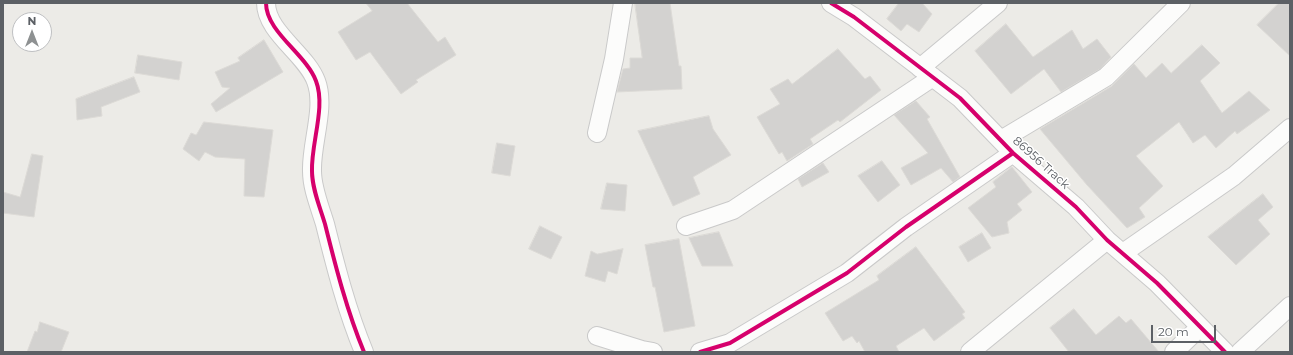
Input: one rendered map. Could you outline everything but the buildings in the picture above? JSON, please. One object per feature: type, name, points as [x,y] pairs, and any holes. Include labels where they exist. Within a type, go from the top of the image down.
[{"type":"street","points":[[266,3],[266,12],[274,25],[309,68],[316,81],[319,95],[313,154],[313,185],[351,320],[364,352]]},
{"type":"street","points":[[597,133],[614,59],[623,3]]},
{"type":"street","name":"86956 Track","points":[[831,3],[854,17],[960,98],[1013,153],[1076,207],[1107,240],[1158,283],[1225,352]]},
{"type":"street","points":[[686,226],[733,210],[926,73],[998,3]]},
{"type":"street","points":[[1001,140],[1106,78],[1181,3]]},
{"type":"street","points":[[1123,253],[1234,176],[1290,128]]},
{"type":"street","points":[[700,352],[730,343],[840,277],[906,227],[1013,153]]},
{"type":"street","points":[[970,352],[1107,240]]},
{"type":"street","points":[[1240,352],[1290,306]]},
{"type":"street","points":[[1174,352],[1200,326]]},
{"type":"street","points":[[597,336],[653,352]]},
{"type":"cycle path","points":[[266,3],[272,24],[311,71],[319,91],[319,114],[312,160],[313,184],[342,289],[364,352]]},
{"type":"cycle path","points":[[831,3],[854,17],[960,98],[1013,153],[1076,207],[1107,240],[1157,283],[1225,352]]},
{"type":"cycle path","points":[[700,352],[730,343],[847,273],[906,227],[1013,153]]}]
